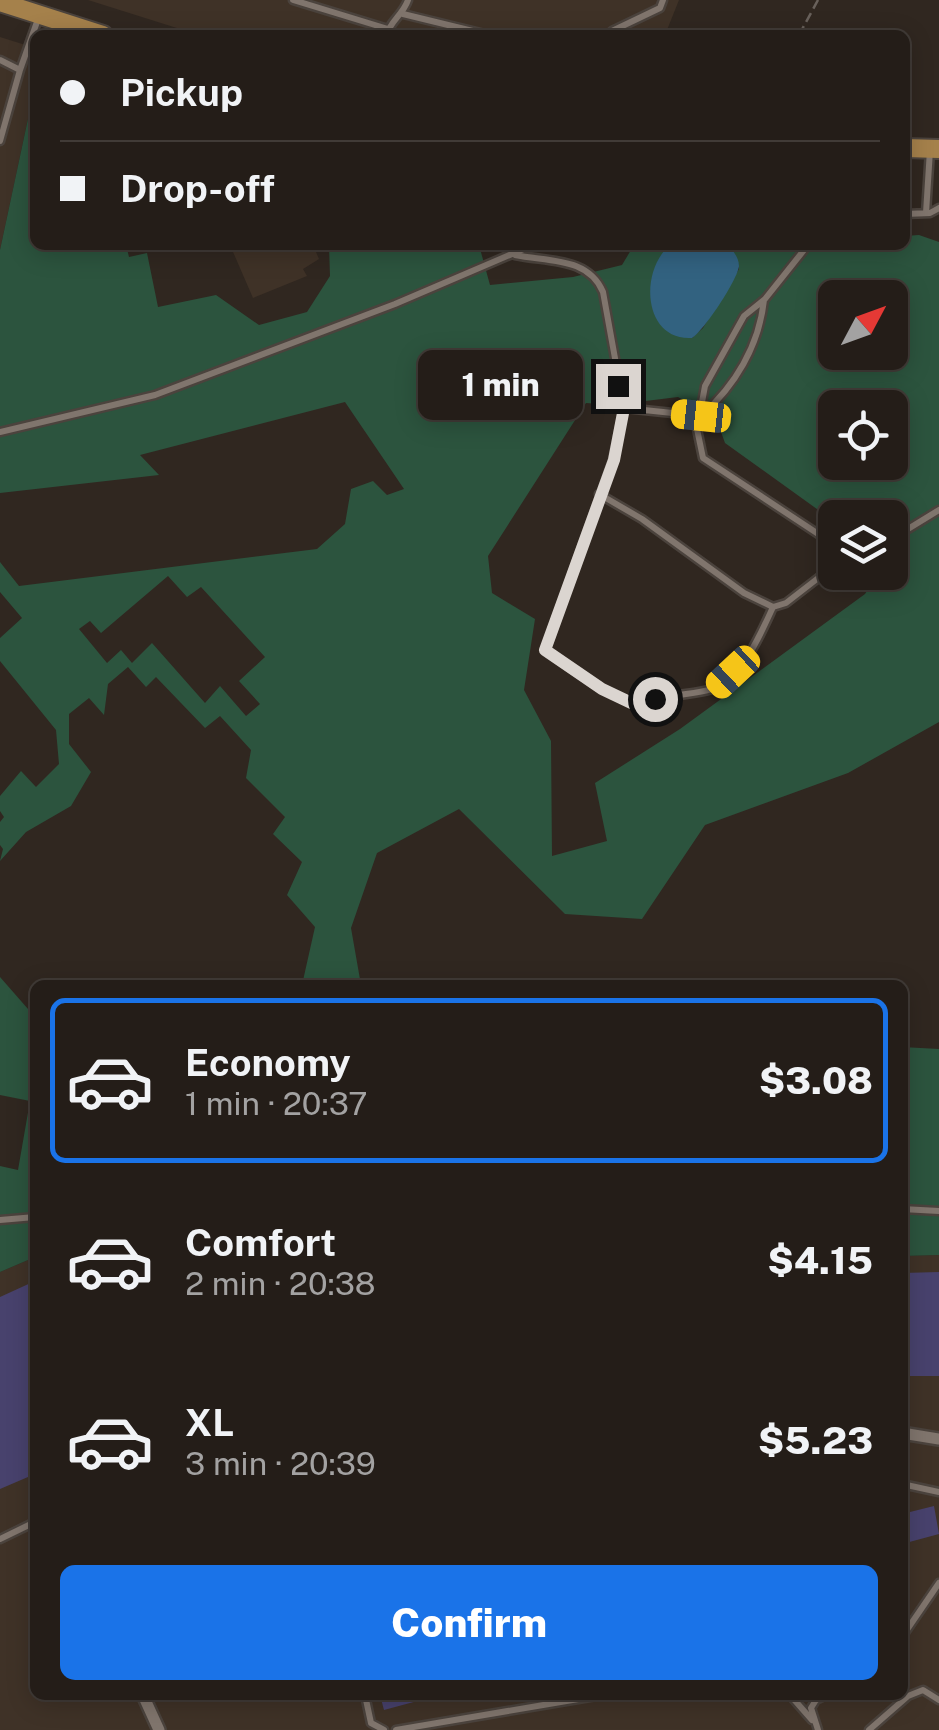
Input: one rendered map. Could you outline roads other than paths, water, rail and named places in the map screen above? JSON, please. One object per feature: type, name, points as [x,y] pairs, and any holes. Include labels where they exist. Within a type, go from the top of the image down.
[{"type":"main road","points":[[0,2],[89,30]]},
{"type":"main road","points":[[910,148],[935,149]]},
{"type":"street","points":[[908,1435],[939,1439]]},
{"type":"street","points":[[144,1700],[158,1730]]},
{"type":"lane","points":[[293,0],[381,30]]},
{"type":"lane","points":[[389,30],[403,14],[408,0]]},
{"type":"lane","points":[[614,30],[660,8],[663,0]]},
{"type":"lane","points":[[34,30],[40,14]]},
{"type":"lane","points":[[403,14],[469,30]]},
{"type":"lane","points":[[0,141],[30,42]]},
{"type":"lane","points":[[0,60],[20,70]]},
{"type":"lane","points":[[926,213],[935,149]]},
{"type":"lane","points":[[910,214],[939,208]]},
{"type":"lane","points":[[514,250],[516,255]]},
{"type":"lane","points":[[0,432],[155,396],[524,250]]},
{"type":"lane","points":[[804,250],[765,299],[744,316],[705,386],[697,429],[704,458],[818,535]]},
{"type":"lane","points":[[516,255],[578,264],[597,278],[603,292],[624,408],[614,460],[545,650],[602,689],[644,709],[655,699],[715,688],[751,655],[773,607]]},
{"type":"lane","points":[[624,408],[701,416],[724,396],[753,345],[762,326],[765,299]]},
{"type":"lane","points":[[599,494],[744,593],[773,607],[786,604],[818,579]]},
{"type":"lane","points":[[908,529],[939,510]]},
{"type":"lane","points":[[908,1209],[939,1210]]},
{"type":"lane","points":[[0,1220],[30,1217]]},
{"type":"lane","points":[[908,1485],[939,1492]]},
{"type":"lane","points":[[0,1539],[30,1524]]},
{"type":"lane","points":[[908,1628],[939,1584]]},
{"type":"lane","points":[[908,1696],[923,1690],[939,1700]]},
{"type":"lane","points":[[365,1700],[371,1723],[384,1730]]},
{"type":"lane","points":[[396,1730],[573,1700]]},
{"type":"lane","points":[[795,1700],[818,1730]]},
{"type":"lane","points":[[813,1720],[816,1700]]},
{"type":"lane","points":[[869,1730],[903,1700]]},
{"type":"water","points":[[666,250],[732,250],[738,262],[727,293],[692,338],[676,336],[655,317],[650,287]]}]
